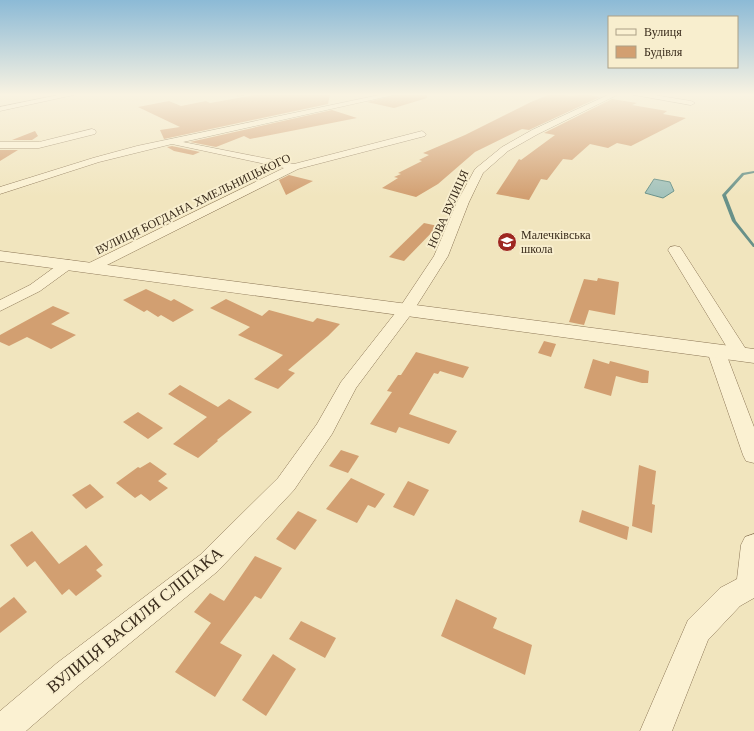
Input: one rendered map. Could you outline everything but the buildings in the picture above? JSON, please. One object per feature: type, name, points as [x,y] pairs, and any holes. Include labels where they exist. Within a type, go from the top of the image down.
[{"type":"street","points":[[0,191],[96,160],[234,128]]},
{"type":"street","name":"НОВА ВУЛИЦЯ","points":[[406,310],[441,256],[463,202],[479,171],[505,149],[543,128]]},
{"type":"street","points":[[0,144],[39,145],[92,132]]},
{"type":"street","name":"ВУЛИЦЯ БОГДАНА ХМЕЛЬНИЦЬКОГО","points":[[92,267],[294,167],[422,134]]},
{"type":"street","points":[[169,142],[294,167]]},
{"type":"street","points":[[675,250],[747,355]]},
{"type":"street","points":[[0,256],[747,355]]},
{"type":"street","points":[[0,306],[35,288],[68,264]]},
{"type":"street","name":"ВУЛИЦЯ ВАСИЛЯ СЛІПАКА","points":[[1,731],[68,674],[209,563],[286,484],[325,429],[348,386],[406,310]]},
{"type":"street","points":[[716,350],[754,455]]},
{"type":"street","points":[[656,731],[698,630],[730,597],[749,586],[754,545]]},
{"type":"water","points":[[654,179],[670,182],[674,191],[663,198],[645,193]]},
{"type":"waterway","points":[[754,172],[743,174],[724,195],[734,221],[754,246]]},
{"type":"place","name":"Малечківська школа","points":[[507,242]]}]
